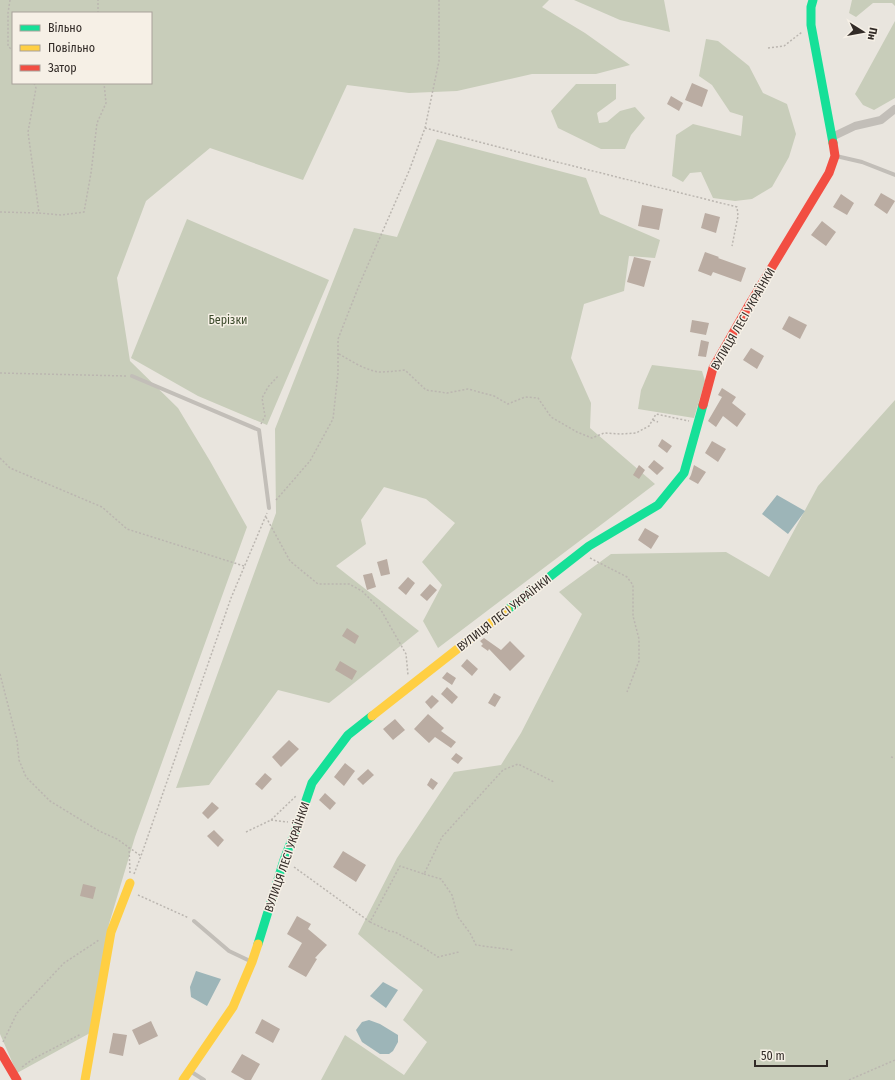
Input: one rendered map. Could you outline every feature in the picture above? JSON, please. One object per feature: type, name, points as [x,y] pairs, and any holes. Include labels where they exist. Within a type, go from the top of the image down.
[{"type":"street","points":[[813,0],[811,7],[811,25],[835,156]]},
{"type":"street","points":[[832,137],[855,126],[881,120],[895,109]]},
{"type":"street","name":"ВУЛИЦЯ ЛЕСІ УКРАЇНКИ","points":[[184,1080],[233,1006],[252,962],[284,860],[312,783],[348,735],[586,548],[658,505],[684,473],[713,368],[749,305],[829,173],[835,156]]},
{"type":"street","points":[[85,1080],[111,932],[129,886]]},
{"type":"street","points":[[2,1046],[15,1076]]},
{"type":"lane","points":[[835,156],[862,162],[895,175]]},
{"type":"lane","points":[[132,376],[259,430],[269,508]]},
{"type":"lane","points":[[194,921],[229,951],[252,962]]},
{"type":"lane","points":[[190,1071],[204,1080]]},
{"type":"path","points":[[10,0],[8,13],[8,46],[12,50]]},
{"type":"path","points":[[98,0],[98,12]]},
{"type":"path","points":[[409,171],[425,128],[439,61],[439,0]]},
{"type":"path","points":[[768,48],[784,46],[811,25]]},
{"type":"path","points":[[34,84],[36,88],[28,132],[39,213]]},
{"type":"path","points":[[0,212],[61,215],[84,212],[91,173],[97,123],[106,103],[104,84]]},
{"type":"path","points":[[425,128],[737,207],[738,216],[732,246]]},
{"type":"path","points":[[338,354],[361,366],[377,371],[385,372],[405,370],[426,390],[447,393],[468,389],[494,396],[508,404],[525,397],[538,398],[552,417],[577,432],[592,438],[604,433],[636,433],[649,426],[656,414],[698,423]]},
{"type":"path","points":[[0,373],[132,376]]},
{"type":"path","points":[[259,430],[264,416],[262,398],[268,387],[278,376]]},
{"type":"path","points":[[653,420],[658,422]]},
{"type":"path","points":[[0,458],[10,468],[102,507],[127,529],[244,566]]},
{"type":"path","points":[[265,517],[290,561],[318,584],[349,584],[362,591],[381,610],[406,654],[410,686]]},
{"type":"path","points":[[586,548],[590,558],[627,576],[632,585],[632,616],[639,639],[639,661],[627,692]]},
{"type":"path","points":[[0,674],[17,740],[19,760],[26,777],[50,801],[99,831],[117,839],[142,856],[129,886]]},
{"type":"path","points":[[891,757],[895,758]]},
{"type":"path","points":[[424,874],[442,837],[503,770],[518,764],[554,782]]},
{"type":"path","points":[[246,832],[271,820],[296,796]]},
{"type":"path","points":[[271,820],[298,824]]},
{"type":"path","points":[[129,847],[129,886]]},
{"type":"path","points":[[284,860],[370,922],[389,932],[395,932],[438,957],[459,952]]},
{"type":"path","points":[[370,922],[400,866],[441,879],[452,895],[458,917],[470,933],[476,945],[513,950]]},
{"type":"path","points":[[129,886],[194,921]]},
{"type":"path","points":[[2,1046],[17,1013],[64,962],[111,932]]},
{"type":"path","points":[[15,1076],[33,1059],[81,1034]]},
{"type":"path","points":[[849,1080],[895,1060]]},
{"type":"green space","points":[[0,0],[549,0],[542,7],[585,33],[630,65],[596,74],[532,74],[457,91],[409,93],[347,85],[303,180],[210,148],[146,201],[117,278],[130,361],[178,408],[247,527],[135,837],[109,924],[90,1033],[17,1073],[0,1034]]},
{"type":"green space","points":[[574,0],[664,0],[670,32],[620,20]]},
{"type":"green space","points":[[852,0],[895,0],[895,6],[892,3],[873,3],[856,17],[849,13]]},
{"type":"green space","points":[[895,21],[895,98],[874,110],[863,105],[855,94]]},
{"type":"green space","points":[[706,39],[718,41],[749,66],[763,93],[787,104],[796,134],[789,157],[772,187],[752,199],[735,201],[713,198],[701,172],[690,173],[683,182],[672,176],[676,135],[693,124],[741,136],[743,116],[730,112],[712,85],[699,76]]},
{"type":"green space","points":[[576,84],[616,84],[616,99],[597,113],[599,123],[607,122],[620,111],[635,107],[645,118],[631,135],[625,149],[601,149],[558,128],[551,111]]},
{"type":"green space","points":[[437,139],[586,178],[600,214],[660,240],[655,258],[629,256],[624,291],[584,304],[571,358],[591,403],[590,428],[655,484],[438,648],[423,621],[442,585],[422,562],[455,523],[426,499],[384,487],[361,520],[366,544],[336,566],[419,631],[329,703],[278,690],[209,785],[176,788],[276,513],[275,429],[354,228],[397,237]]},
{"type":"green space","name":"Берізки","points":[[187,219],[329,280],[267,425],[198,396],[131,358]]},
{"type":"green space","points":[[652,365],[702,371],[705,381],[694,418],[638,409],[641,390]]},
{"type":"green space","points":[[895,400],[895,1080],[321,1080],[345,1035],[404,1075],[427,1042],[403,1020],[423,990],[358,934],[397,858],[454,772],[501,765],[521,733],[582,614],[559,592],[611,554],[726,552],[769,577],[818,486]]},
{"type":"water","points":[[777,495],[805,511],[788,534],[762,514]]},
{"type":"water","points":[[196,971],[221,979],[207,1006],[191,997],[190,987]]},
{"type":"water","points":[[383,982],[398,990],[386,1008],[370,996]]},
{"type":"water","points":[[369,1020],[380,1024],[398,1035],[398,1042],[393,1051],[389,1054],[380,1054],[362,1042],[356,1030],[362,1022]]},
{"type":"building","points":[[692,83],[708,90],[702,107],[685,100]]},
{"type":"building","points":[[671,96],[683,103],[679,111],[667,104]]},
{"type":"building","points":[[881,193],[895,201],[887,214],[874,205]]},
{"type":"building","points":[[841,194],[854,203],[847,215],[833,207]]},
{"type":"building","points":[[642,205],[663,209],[659,230],[638,226]]},
{"type":"building","points":[[705,213],[720,217],[716,233],[701,228]]},
{"type":"building","points":[[822,221],[836,232],[826,246],[811,235]]},
{"type":"building","points":[[705,252],[746,268],[741,282],[713,272],[711,276],[698,271]]},
{"type":"building","points":[[634,257],[651,261],[644,287],[627,282]]},
{"type":"building","points":[[789,316],[807,325],[800,339],[782,329]]},
{"type":"building","points":[[692,320],[709,323],[706,335],[690,332]]},
{"type":"building","points":[[701,340],[709,342],[706,357],[698,356]]},
{"type":"building","points":[[751,348],[764,356],[757,369],[743,360]]},
{"type":"building","points":[[722,388],[736,397],[732,403],[746,414],[737,427],[723,416],[716,427],[708,421],[722,397],[718,395]]},
{"type":"building","points":[[662,439],[672,446],[667,453],[658,446]]},
{"type":"building","points":[[712,441],[726,449],[718,462],[705,453]]},
{"type":"building","points":[[654,460],[664,468],[657,475],[648,467]]},
{"type":"building","points":[[639,465],[645,470],[639,479],[633,475]]},
{"type":"building","points":[[694,465],[706,472],[698,484],[689,479]]},
{"type":"building","points":[[645,528],[659,536],[651,549],[638,540]]},
{"type":"building","points":[[387,559],[390,574],[381,576],[377,562]]},
{"type":"building","points":[[372,573],[376,587],[367,590],[363,575]]},
{"type":"building","points":[[408,577],[415,583],[406,595],[398,588]]},
{"type":"building","points":[[430,584],[437,590],[427,601],[420,595]]},
{"type":"building","points":[[347,628],[359,636],[355,644],[342,636]]},
{"type":"building","points":[[484,638],[501,650],[510,641],[525,656],[510,671],[489,649],[488,651],[481,646],[483,644],[480,641]]},
{"type":"building","points":[[467,659],[478,669],[472,676],[461,666]]},
{"type":"building","points":[[340,661],[357,671],[352,680],[335,670]]},
{"type":"building","points":[[447,672],[456,678],[452,685],[442,678]]},
{"type":"building","points":[[447,687],[458,697],[452,704],[441,694]]},
{"type":"building","points":[[494,693],[501,697],[495,707],[488,703]]},
{"type":"building","points":[[432,695],[439,701],[431,709],[425,702]]},
{"type":"building","points":[[428,714],[444,728],[441,731],[456,742],[451,748],[435,737],[429,743],[414,729]]},
{"type":"building","points":[[395,719],[405,730],[393,740],[383,729]]},
{"type":"building","points":[[289,740],[299,749],[281,767],[272,757]]},
{"type":"building","points":[[456,753],[463,758],[458,764],[451,759]]},
{"type":"building","points":[[345,763],[355,771],[344,786],[334,777]]},
{"type":"building","points":[[368,769],[374,775],[363,785],[357,779]]},
{"type":"building","points":[[265,773],[272,779],[262,790],[255,784]]},
{"type":"building","points":[[431,778],[438,783],[433,790],[427,785]]},
{"type":"building","points":[[325,793],[336,803],[330,810],[319,800]]},
{"type":"building","points":[[212,802],[219,808],[208,819],[202,813]]},
{"type":"building","points":[[214,830],[224,840],[218,847],[207,836]]},
{"type":"building","points":[[343,851],[366,865],[356,882],[333,867]]},
{"type":"building","points":[[83,884],[96,887],[93,899],[80,896]]},
{"type":"building","points":[[297,916],[311,924],[308,929],[327,945],[315,958],[317,959],[306,977],[288,967],[302,943],[287,934]]},
{"type":"building","points":[[262,1019],[280,1029],[273,1043],[255,1033]]},
{"type":"building","points":[[151,1021],[158,1036],[139,1045],[132,1030]]},
{"type":"building","points":[[113,1033],[127,1035],[123,1056],[109,1053]]},
{"type":"building","points":[[242,1054],[260,1064],[251,1080],[245,1080],[231,1072]]},
{"type":"traffic: fast","points":[[813,0],[811,7],[811,25],[833,143]]},
{"type":"traffic: fast","points":[[507,610],[589,546],[658,505],[684,473],[703,405]]},
{"type":"traffic: fast","points":[[258,944],[284,860],[312,783],[348,735],[372,716]]},
{"type":"traffic: slow","points":[[372,716],[507,610]]},
{"type":"traffic: slow","points":[[85,1080],[111,932],[130,883]]},
{"type":"traffic: slow","points":[[183,1080],[233,1007],[258,944]]},
{"type":"traffic: jam","points":[[703,405],[713,368],[749,305],[829,173],[835,156],[833,143]]},
{"type":"traffic: jam","points":[[0,1051],[17,1080]]}]
